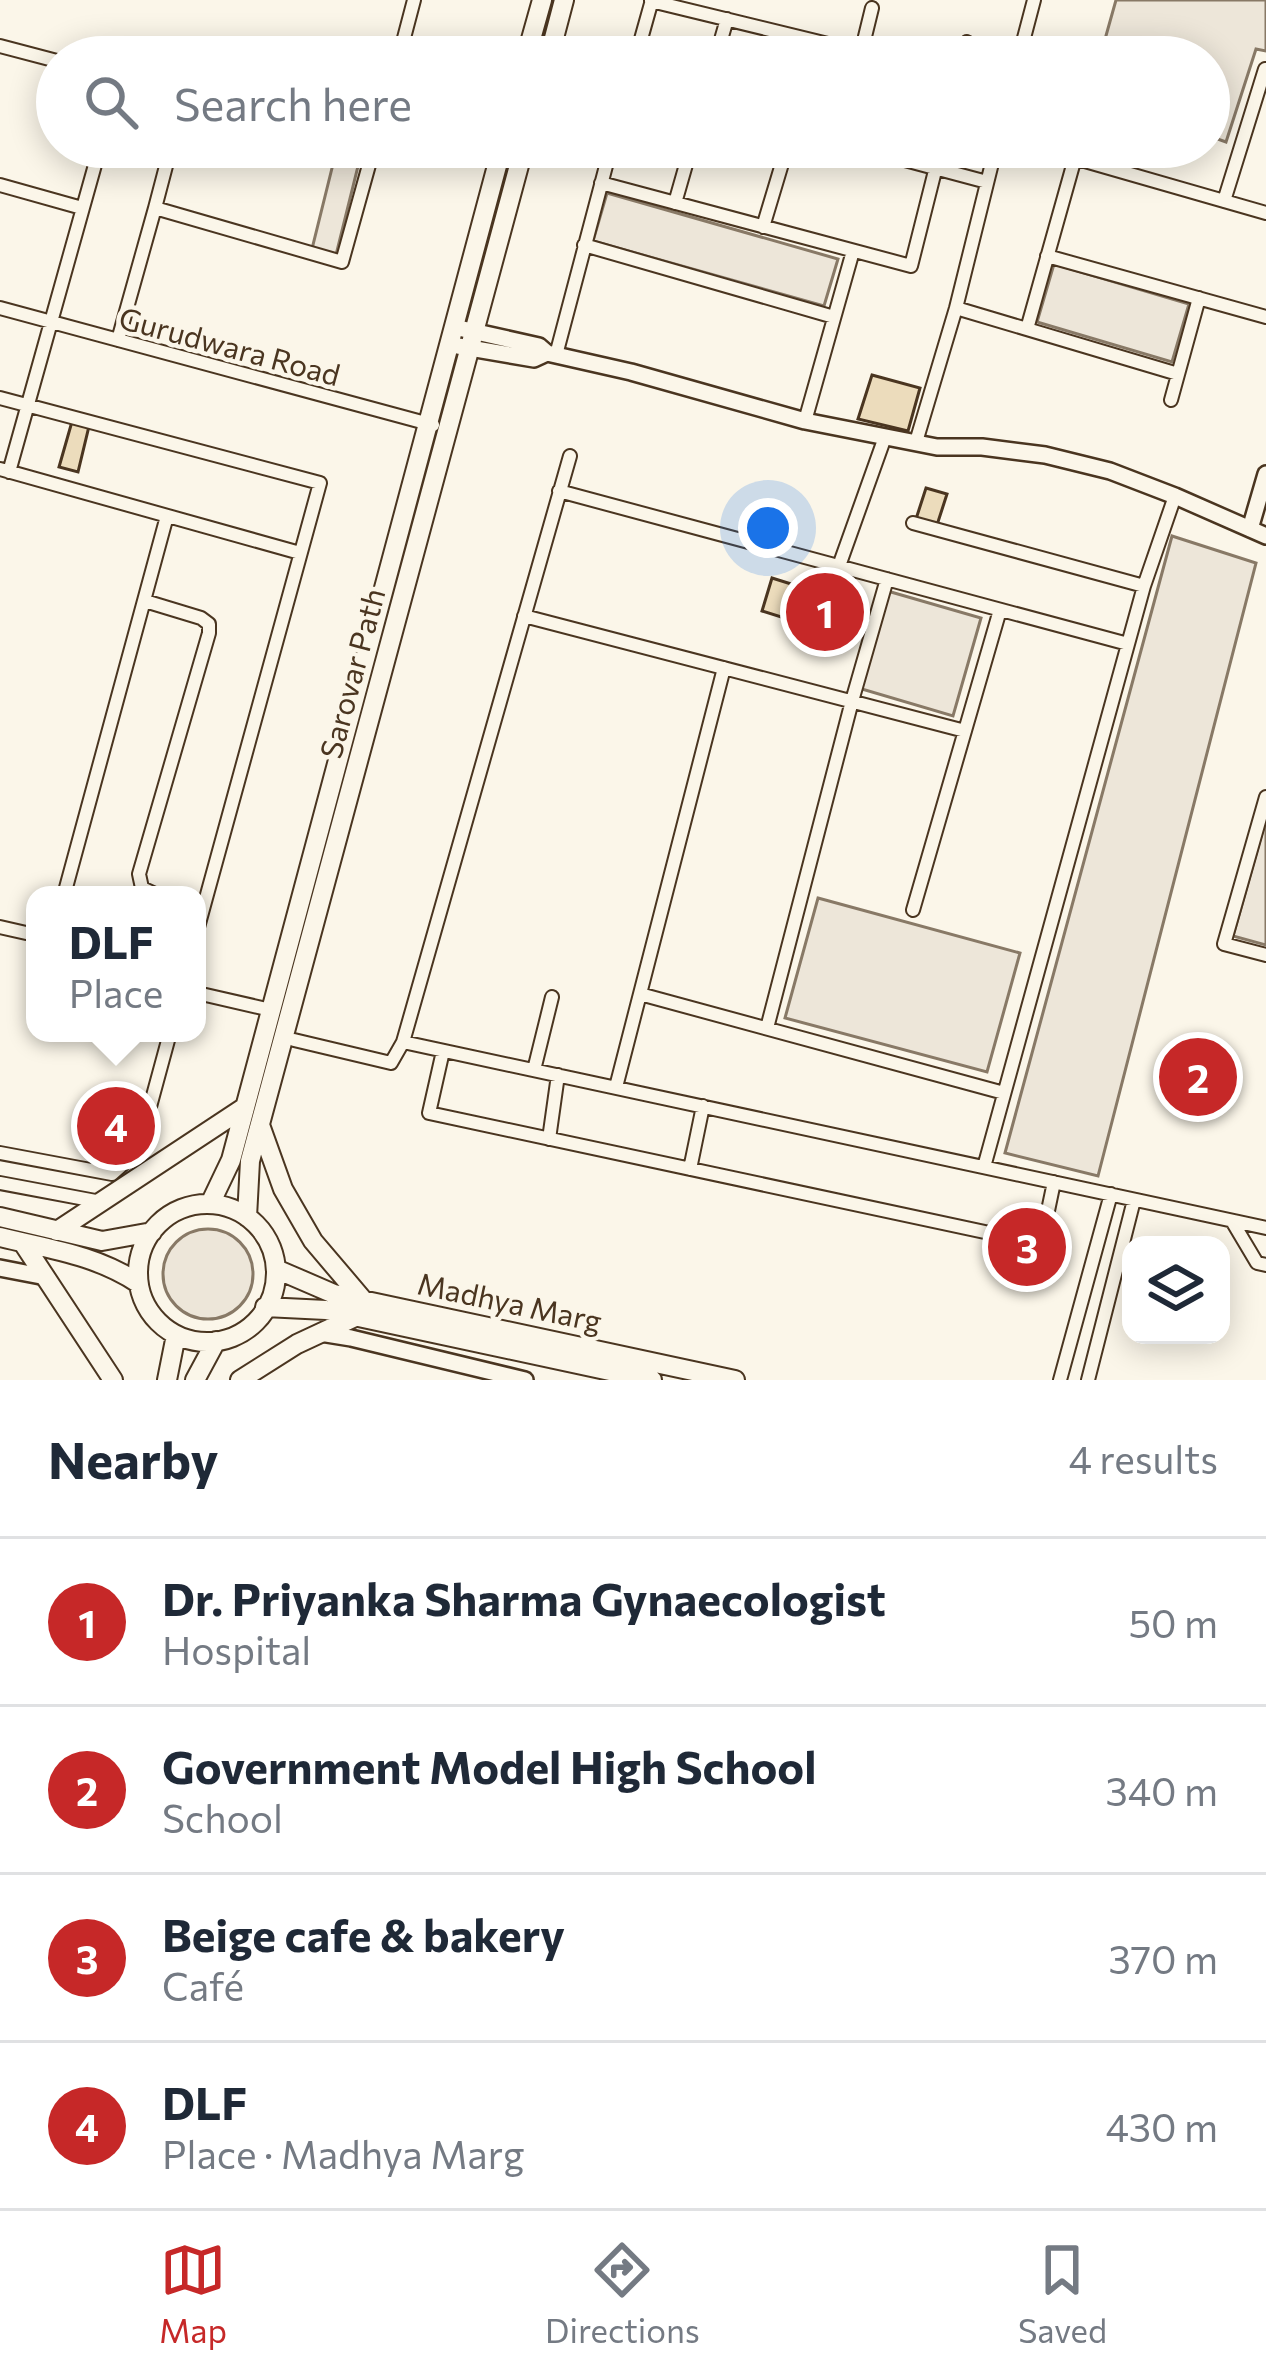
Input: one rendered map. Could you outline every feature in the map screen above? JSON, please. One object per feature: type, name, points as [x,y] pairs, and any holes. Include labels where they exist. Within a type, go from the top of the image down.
[{"type":"main road","points":[[532,36],[542,0]]},
{"type":"main road","points":[[555,36],[564,0]]},
{"type":"main road","name":"Sarovar Path","points":[[247,1217],[250,1161],[438,426],[452,336],[496,168]]},
{"type":"main road","name":"Sarovar Path","points":[[210,1204],[231,1160],[438,426],[472,341],[518,168]]},
{"type":"main road","points":[[57,1231],[245,1107]]},
{"type":"main road","points":[[240,1380],[361,1308],[283,1190],[260,1125]]},
{"type":"main road","points":[[0,1200],[25,1233],[46,1277],[113,1380]]},
{"type":"main road","points":[[210,1204],[233,1209],[261,1229],[276,1269],[271,1298],[246,1329],[206,1342],[176,1334],[156,1320],[141,1294],[138,1266],[152,1232],[170,1215],[210,1204]]},
{"type":"main road","points":[[0,1217],[25,1233],[116,1268],[139,1283]]},
{"type":"main road","points":[[0,1237],[57,1231],[102,1241],[152,1232]]},
{"type":"main road","name":"Madhya Marg","points":[[276,1269],[361,1308],[652,1380]]},
{"type":"main road","name":"Madhya Marg","points":[[266,1307],[361,1308],[735,1380]]},
{"type":"main road","points":[[167,1380],[176,1334]]},
{"type":"main road","points":[[195,1380],[216,1341]]},
{"type":"street","points":[[405,36],[414,0]]},
{"type":"street","points":[[642,36],[651,0],[797,36]]},
{"type":"street","points":[[1025,36],[1034,0]]},
{"type":"street","points":[[865,36],[872,8]]},
{"type":"street","points":[[722,36],[727,19]]},
{"type":"street","points":[[0,63],[2,46],[36,56]]},
{"type":"street","points":[[1224,201],[1265,69]]},
{"type":"street","points":[[94,168],[4,470],[300,553]]},
{"type":"street","points":[[118,340],[165,168]]},
{"type":"street","points":[[154,208],[342,262],[367,168]]},
{"type":"street","points":[[551,354],[605,168]]},
{"type":"street","points":[[675,203],[685,168]]},
{"type":"street","points":[[764,227],[781,168]]},
{"type":"street","points":[[601,183],[911,266],[935,168],[987,182]]},
{"type":"street","points":[[916,442],[991,168]]},
{"type":"street","points":[[1027,329],[1072,168]]},
{"type":"street","points":[[1110,168],[1266,213]]},
{"type":"street","points":[[0,185],[82,208]]},
{"type":"street","points":[[584,245],[834,317]]},
{"type":"street","points":[[805,421],[853,251]]},
{"type":"street","points":[[1047,256],[1266,317]]},
{"type":"street","points":[[1171,400],[1199,298]]},
{"type":"street","name":"Gurudwara Road","points":[[0,308],[438,426]]},
{"type":"street","points":[[956,308],[1178,374]]},
{"type":"street","points":[[452,336],[538,346],[551,354],[805,421],[937,447],[1045,455],[1110,471],[1258,532],[1266,474]]},
{"type":"street","points":[[0,398],[320,483],[206,888]]},
{"type":"street","points":[[839,566],[885,436]]},
{"type":"street","points":[[294,1040],[391,1063],[404,1042],[570,455]]},
{"type":"street","points":[[560,491],[1128,644]]},
{"type":"street","points":[[984,1167],[1144,586],[1175,496]]},
{"type":"street","points":[[66,886],[167,516]]},
{"type":"street","points":[[913,523],[1144,586]]},
{"type":"street","points":[[766,1028],[887,579]]},
{"type":"street","points":[[142,886],[139,874],[209,633],[209,624],[201,618],[145,601]]},
{"type":"street","points":[[914,910],[1000,610]]},
{"type":"street","points":[[524,616],[965,731]]},
{"type":"street","points":[[616,1087],[724,668]]},
{"type":"street","points":[[1266,797],[1225,944],[1266,955]]},
{"type":"street","points":[[640,994],[1004,1093]]},
{"type":"street","points":[[206,995],[271,1010]]},
{"type":"street","points":[[534,1070],[552,997]]},
{"type":"street","points":[[0,1153],[112,1174],[138,1151],[168,1042]]},
{"type":"street","points":[[404,1042],[1266,1228]]},
{"type":"street","points":[[443,1051],[429,1113],[549,1139],[1041,1244],[1054,1182]]},
{"type":"street","points":[[549,1139],[558,1075]]},
{"type":"street","points":[[690,1169],[704,1106]]},
{"type":"street","points":[[0,1183],[101,1202]]},
{"type":"street","points":[[1060,1380],[1111,1194]]},
{"type":"street","points":[[1088,1380],[1134,1199]]},
{"type":"street","points":[[1232,1221],[1257,1263],[1266,1264]]},
{"type":"street","points":[[0,1268],[46,1277]]},
{"type":"street","points":[[320,1333],[525,1380]]},
{"type":"shaded area","points":[[1116,0],[1266,0],[1266,51],[1256,49],[1230,130],[1230,36],[1106,36]]},
{"type":"shaded area","points":[[332,168],[358,168],[335,259],[311,253]]},
{"type":"shaded area","points":[[607,193],[838,259],[824,306],[593,241]]},
{"type":"shaded area","points":[[1054,264],[1189,304],[1172,362],[1037,322]]},
{"type":"shaded area","points":[[1172,536],[1256,563],[1098,1176],[1005,1153]]},
{"type":"shaded area","points":[[884,590],[981,618],[953,716],[855,687]]},
{"type":"shaded area","points":[[1266,819],[1266,945],[1233,936]]},
{"type":"shaded area","points":[[818,898],[1020,953],[987,1072],[785,1018]]},
{"type":"shaded area","points":[[208,1229],[225,1232],[240,1242],[250,1257],[250,1291],[240,1306],[225,1316],[208,1319],[191,1316],[176,1306],[166,1291],[163,1274],[166,1257],[176,1242],[191,1232]]},
{"type":"building","points":[[872,375],[920,388],[908,431],[858,419]]},
{"type":"building","points":[[73,418],[90,422],[78,472],[59,467]]},
{"type":"building","points":[[926,488],[947,494],[937,525],[916,519]]},
{"type":"building","points":[[772,578],[852,603],[842,636],[762,611]]},
{"type":"place","name":"Dr. Priyanka Sharma Gynaecologist","points":[[825,612]]},
{"type":"place","name":"Government Model High School","points":[[1198,1077]]},
{"type":"place","name":"DLF","points":[[116,1126]]},
{"type":"place","name":"Beige cafe & bakery","points":[[1027,1247]]}]
